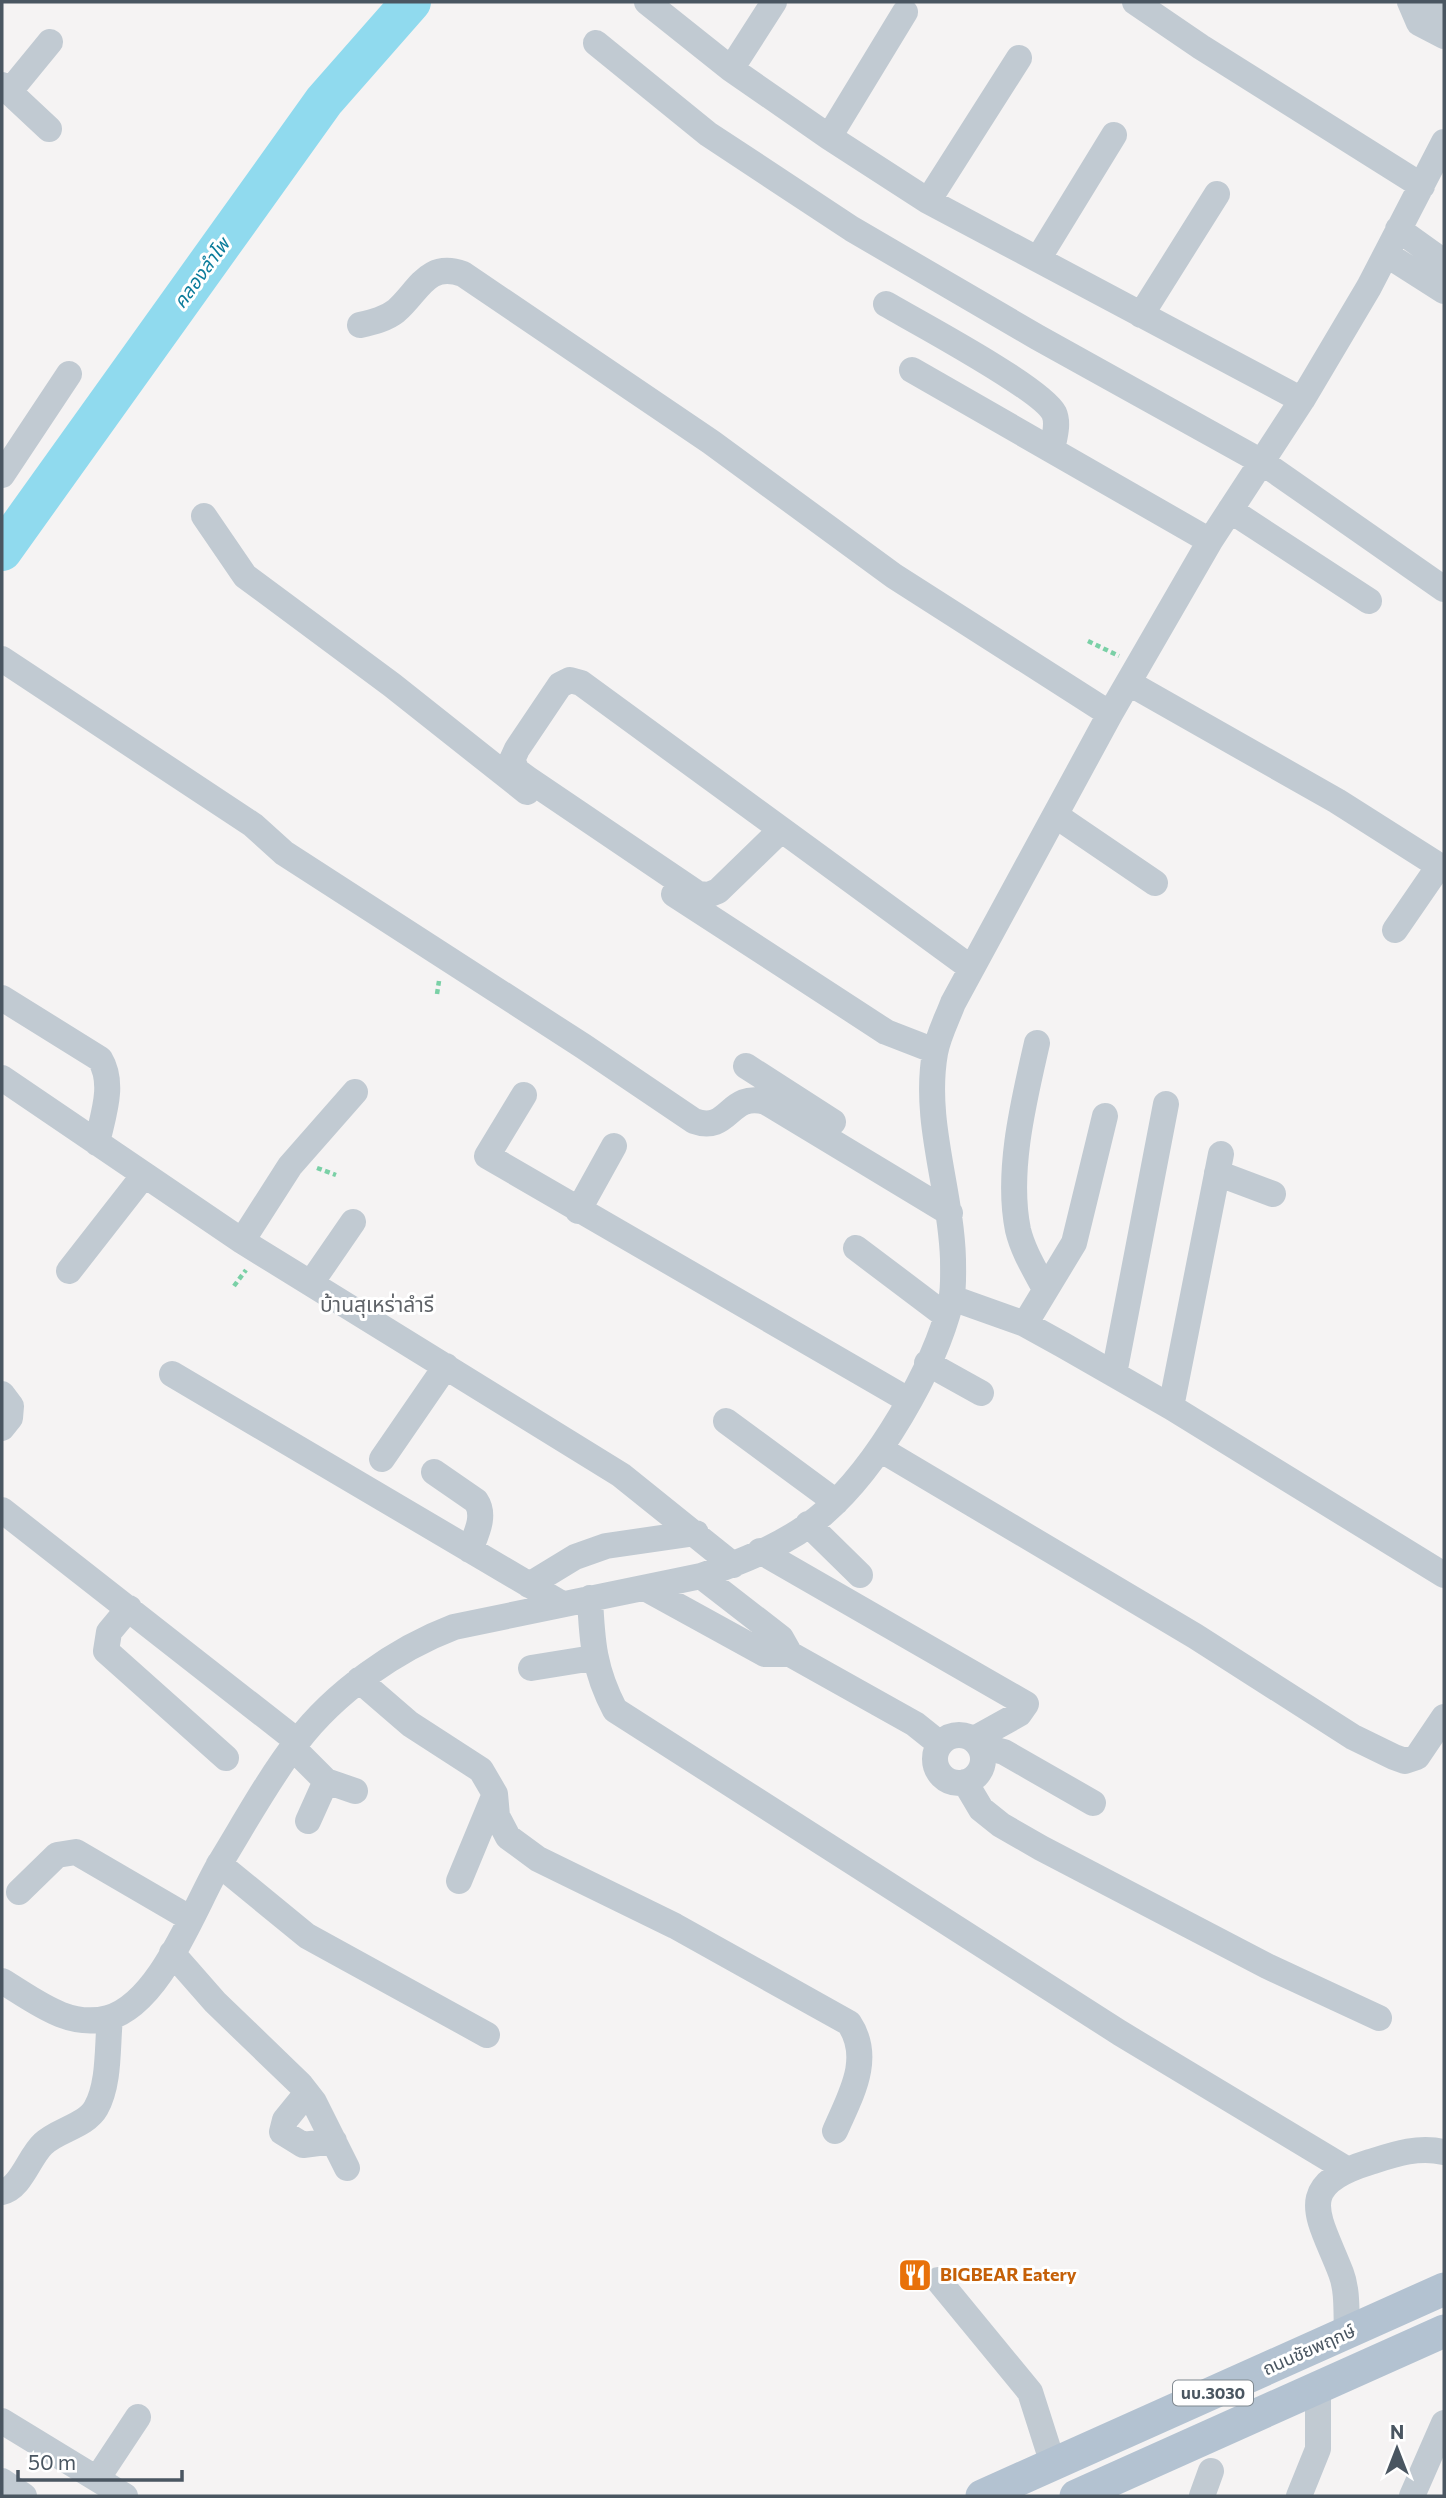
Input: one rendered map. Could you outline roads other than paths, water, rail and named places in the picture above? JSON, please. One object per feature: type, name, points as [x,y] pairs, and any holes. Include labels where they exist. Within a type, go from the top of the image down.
[{"type":"main road","name":"ถนนชัยพฤกษ์","points":[[982,2496],[1444,2289]]},
{"type":"main road","name":"นบ.3030","points":[[1098,2492],[1444,2332]]},
{"type":"street","points":[[647,2],[731,69],[928,201],[1302,400]]},
{"type":"street","points":[[731,69],[774,2]]},
{"type":"street","points":[[1135,2],[1201,47],[1422,186]]},
{"type":"street","points":[[1410,2],[1419,23],[1444,36]]},
{"type":"street","points":[[1426,2],[1444,11]]},
{"type":"street","points":[[829,137],[905,12]]},
{"type":"street","points":[[48,129],[5,88],[50,42]]},
{"type":"street","points":[[596,43],[708,134],[852,229],[1037,337],[1262,462],[1444,589]]},
{"type":"street","points":[[928,201],[1019,58]]},
{"type":"street","points":[[1038,260],[1114,135]]},
{"type":"street","points":[[2,1981],[61,2016],[85,2022],[110,2018],[134,2006],[181,1937],[219,1864],[295,1744],[359,1680],[422,1639],[454,1627],[701,1576],[733,1565],[808,1524],[836,1502],[880,1449],[927,1363],[949,1307],[948,1205],[932,1112],[935,1051],[953,1003],[1110,714],[1210,541],[1302,400],[1386,254],[1444,142]]},
{"type":"street","points":[[1141,315],[1217,194]]},
{"type":"street","points":[[1398,229],[1444,262]]},
{"type":"street","points":[[1386,254],[1444,291]]},
{"type":"street","points":[[360,325],[380,321],[397,310],[416,287],[438,271],[449,269],[463,274],[711,442],[894,576],[1110,714]]},
{"type":"street","points":[[886,304],[983,360],[1046,404],[1057,423],[1052,450]]},
{"type":"street","points":[[912,370],[1210,541]]},
{"type":"street","points":[[2,475],[69,374]]},
{"type":"street","points":[[1230,510],[1369,601]]},
{"type":"street","points":[[204,516],[245,576],[393,685],[499,772],[693,907],[873,1024],[904,1041],[935,1051]]},
{"type":"street","points":[[2,659],[253,825],[284,853],[694,1121],[707,1126],[718,1123],[740,1102],[752,1098],[766,1102],[948,1205]]},
{"type":"street","points":[[1134,675],[1442,868],[1395,930]]},
{"type":"street","points":[[781,830],[718,891],[708,895],[698,894],[528,779],[517,771],[513,760],[517,749],[560,685],[570,680],[581,683],[971,968]]},
{"type":"street","points":[[1055,815],[1155,883]]},
{"type":"street","points":[[2,998],[100,1059],[107,1070],[108,1087],[97,1143]]},
{"type":"street","points":[[1037,1043],[1021,1117],[1016,1192],[1018,1228],[1022,1244],[1045,1289]]},
{"type":"street","points":[[746,1066],[948,1205]]},
{"type":"street","points":[[2,1078],[242,1241],[621,1475],[733,1565]]},
{"type":"street","points":[[242,1241],[290,1166],[355,1092]]},
{"type":"street","points":[[524,1095],[487,1156],[908,1400]]},
{"type":"street","points":[[1114,1374],[1166,1104]]},
{"type":"street","points":[[1025,1324],[1074,1243],[1105,1115]]},
{"type":"street","points":[[578,1211],[614,1146]]},
{"type":"street","points":[[1171,1407],[1219,1163],[1273,1194]]},
{"type":"street","points":[[69,1270],[144,1175]]},
{"type":"street","points":[[311,1283],[353,1222]]},
{"type":"street","points":[[856,1248],[949,1307],[1025,1324],[1171,1407],[1444,1575]]},
{"type":"street","points":[[927,1363],[981,1393]]},
{"type":"street","points":[[383,1459],[446,1366]]},
{"type":"street","points":[[172,1374],[562,1604]]},
{"type":"street","points":[[2,1394],[11,1406],[10,1418],[2,1428]]},
{"type":"street","points":[[726,1421],[836,1502]]},
{"type":"street","points":[[880,1449],[1195,1636],[1353,1737],[1394,1757],[1405,1761],[1416,1757],[1444,1717]]},
{"type":"street","points":[[434,1472],[476,1501],[480,1507],[480,1522],[470,1550]]},
{"type":"street","points":[[2,1510],[295,1744],[326,1781],[355,1791]]},
{"type":"street","points":[[808,1524],[860,1575]]},
{"type":"street","points":[[529,1585],[575,1557],[606,1546],[696,1533]]},
{"type":"street","points":[[760,1551],[1027,1704],[1019,1714],[977,1743]]},
{"type":"street","points":[[701,1576],[781,1638],[790,1654]]},
{"type":"street","points":[[645,1588],[765,1654],[790,1654],[915,1724],[940,1744]]},
{"type":"street","points":[[590,1598],[593,1658],[603,1688],[615,1710],[1120,2033],[1346,2169]]},
{"type":"street","points":[[128,1608],[109,1632],[106,1651],[226,1758]]},
{"type":"street","points":[[531,1668],[593,1658]]},
{"type":"street","points":[[359,1680],[410,1724],[474,1764],[489,1779],[495,1794],[498,1816],[508,1837],[538,1859],[675,1926],[849,2023],[858,2036],[860,2055],[856,2085],[835,2131]]},
{"type":"street","points":[[977,1743],[983,1754],[980,1772],[965,1782],[950,1781],[939,1772],[935,1758],[940,1744],[956,1735],[1004,1752],[1093,1803]]},
{"type":"street","points":[[308,1821],[326,1781]]},
{"type":"street","points":[[965,1782],[981,1809],[1001,1825],[1041,1848],[1267,1966],[1379,2018]]},
{"type":"street","points":[[459,1881],[495,1794]]},
{"type":"street","points":[[19,1892],[57,1855],[76,1852],[181,1937],[254,2018]]},
{"type":"street","points":[[219,1864],[307,1936],[487,2035]]},
{"type":"street","points":[[181,1937],[215,2002],[307,2093],[348,2168]]},
{"type":"street","points":[[2,2192],[12,2187],[50,2137],[91,2115],[97,2107],[106,2068],[110,2018]]},
{"type":"street","points":[[307,2093],[285,2120],[282,2132],[303,2145],[334,2141]]},
{"type":"street","points":[[1346,2333],[1342,2276],[1320,2226],[1318,2202],[1327,2180],[1346,2169],[1408,2150],[1444,2152]]},
{"type":"street","points":[[938,2280],[1030,2392],[1053,2464]]},
{"type":"street","points":[[1298,2496],[1318,2449],[1318,2388]]},
{"type":"street","points":[[97,2479],[138,2417]]},
{"type":"street","points":[[2,2421],[125,2496]]},
{"type":"street","points":[[1412,2496],[1444,2423]]},
{"type":"street","points":[[1202,2496],[1211,2471]]},
{"type":"waterway","name":"คลองลำโพ","points":[[2,551],[324,101],[411,2]]},
{"type":"place","name":"BIGBEAR Eatery","points":[[915,2275]]},
{"type":"district","name":"บ้านสุเหร่าลำรี","points":[[377,1305]]}]
